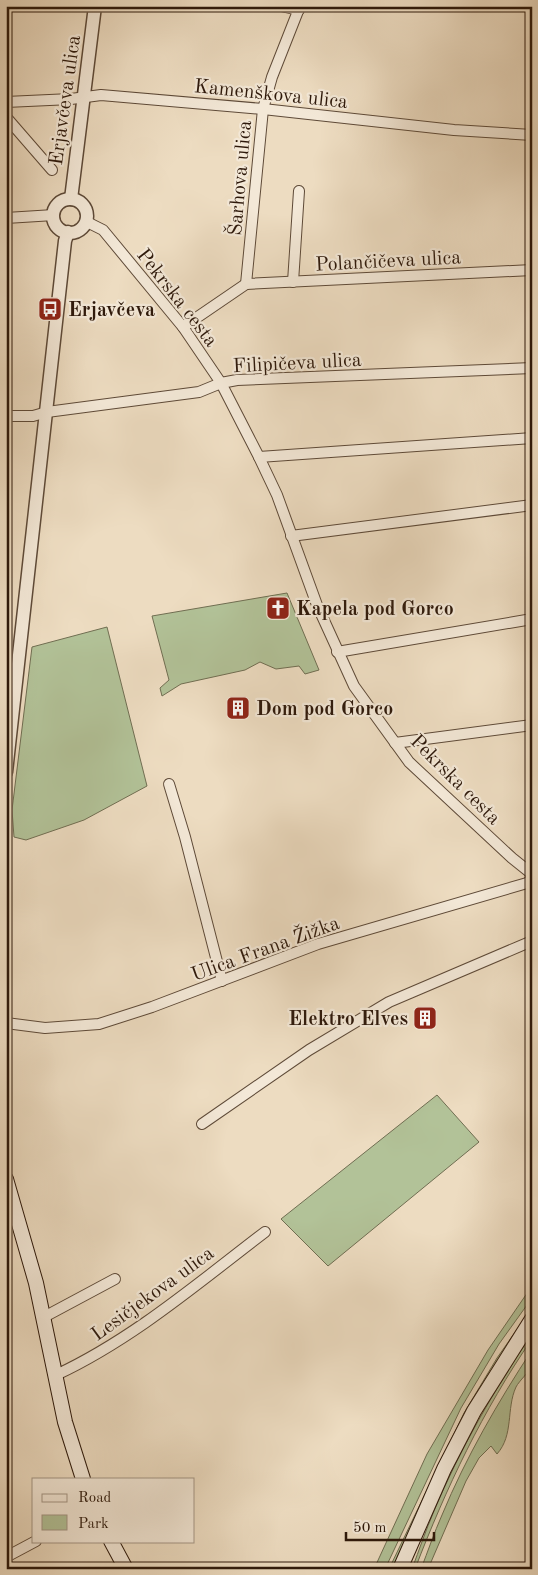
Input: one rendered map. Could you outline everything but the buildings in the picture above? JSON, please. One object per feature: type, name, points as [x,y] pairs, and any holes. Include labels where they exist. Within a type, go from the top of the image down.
[{"type":"main road","points":[[6,1179],[30,1259],[44,1316],[65,1422],[83,1478]]},
{"type":"main road","points":[[400,1569],[444,1469],[474,1411],[532,1319]]},
{"type":"main road","points":[[112,1542],[126,1569]]},
{"type":"street","name":"Erjavčeva ulica","points":[[71,199],[95,6]]},
{"type":"street","points":[[281,6],[299,8]]},
{"type":"street","name":"Šarhova ulica","points":[[246,284],[263,109],[272,77],[299,8]]},
{"type":"street","name":"Kamenškova ulica","points":[[6,102],[84,98],[102,95],[263,109],[454,130],[532,135]]},
{"type":"street","points":[[6,117],[52,170]]},
{"type":"street","points":[[293,282],[299,191]]},
{"type":"street","points":[[71,199],[78,200],[85,207],[87,222],[80,230],[68,232],[60,229],[54,216],[59,203],[71,199]]},
{"type":"street","points":[[6,218],[54,216]]},
{"type":"street","name":"Pekrska cesta","points":[[87,222],[103,230],[183,326],[221,383],[277,495],[310,588],[337,652],[354,686],[409,762],[512,858],[532,874]]},
{"type":"street","points":[[6,772],[68,232]]},
{"type":"street","name":"Polančičeva ulica","points":[[246,284],[532,270]]},
{"type":"street","points":[[183,326],[246,284]]},
{"type":"street","name":"Filipičeva ulica","points":[[6,416],[32,416],[47,412],[199,392],[221,383],[238,380],[532,368]]},
{"type":"street","points":[[259,456],[532,438]]},
{"type":"street","points":[[292,536],[532,505]]},
{"type":"street","points":[[337,652],[532,619]]},
{"type":"street","points":[[395,743],[532,725]]},
{"type":"street","points":[[169,784],[185,837],[222,981]]},
{"type":"street","name":"Ulica Frana Žižka","points":[[6,1023],[45,1028],[99,1024],[152,1007],[318,944],[527,883],[532,879]]},
{"type":"street","points":[[202,1124],[309,1050],[389,1002],[532,942]]},
{"type":"street","name":"Lesičjekova ulica","points":[[56,1375],[96,1354],[140,1327],[265,1232]]},
{"type":"street","points":[[44,1316],[115,1279]]},
{"type":"street","points":[[6,1557],[34,1542]]},
{"type":"green space","points":[[287,593],[319,670],[305,674],[299,666],[276,669],[260,662],[245,670],[181,684],[162,696],[160,688],[169,680],[152,616]]},
{"type":"green space","points":[[107,627],[147,786],[84,820],[26,840],[14,837],[12,810],[32,647]]},
{"type":"green space","points":[[437,1095],[479,1142],[328,1266],[281,1219]]},
{"type":"green space","points":[[532,1286],[532,1298],[499,1344],[461,1408],[385,1569],[374,1569],[427,1454],[488,1350]]},
{"type":"green space","points":[[532,1308],[532,1314],[394,1569],[389,1569],[464,1413],[497,1358]]},
{"type":"green space","points":[[532,1334],[532,1339],[497,1394],[467,1450],[439,1509],[415,1569],[412,1569],[434,1511],[466,1443],[491,1398]]},
{"type":"green space","points":[[532,1350],[532,1366],[517,1385],[513,1395],[508,1430],[502,1447],[497,1454],[491,1446],[479,1458],[466,1481],[428,1569],[421,1569],[451,1493],[472,1451]]},
{"type":"place","name":"Erjavčeva","points":[[50,309]]},
{"type":"place","name":"Kapela pod Gorco","points":[[278,608]]},
{"type":"place","name":"Dom pod Gorco","points":[[238,708]]},
{"type":"place","name":"Elektro Elves","points":[[425,1018]]}]
